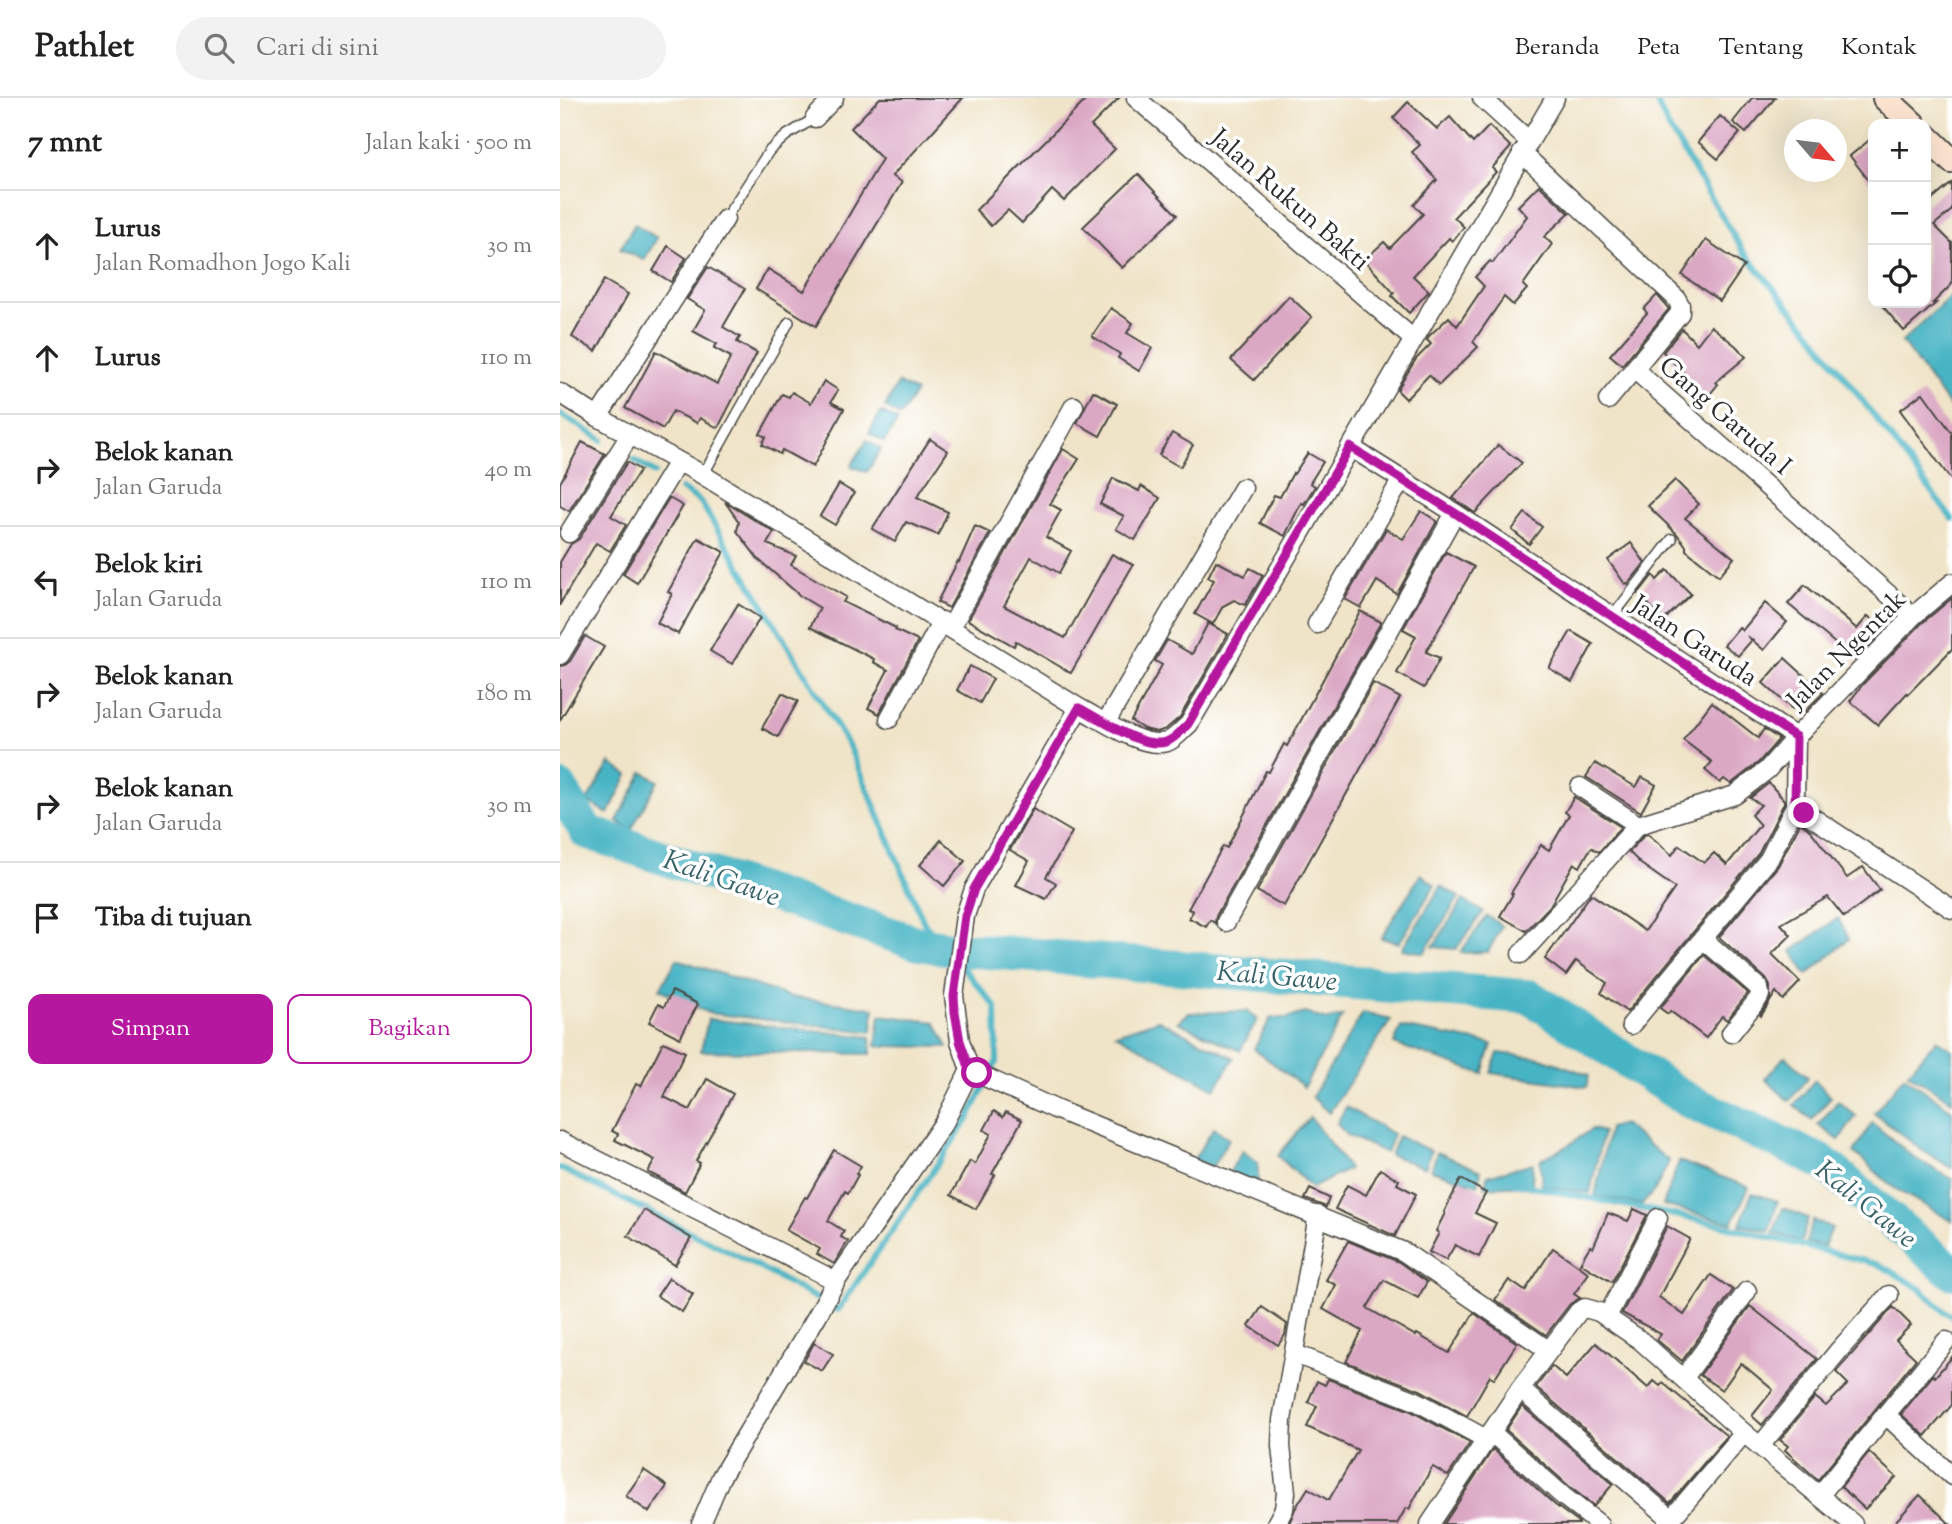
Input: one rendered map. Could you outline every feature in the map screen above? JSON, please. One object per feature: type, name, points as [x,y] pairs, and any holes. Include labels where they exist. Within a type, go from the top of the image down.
[{"type":"street","points":[[815,118],[834,98]]},
{"type":"street","name":"Jalan Rukun Bakti","points":[[1136,98],[1413,340]]},
{"type":"street","points":[[1482,98],[1526,147]]},
{"type":"street","points":[[560,393],[703,475],[1079,708],[1135,739],[1152,743],[1167,741],[1188,724],[1555,98]]},
{"type":"street","points":[[1885,98],[1908,119]]},
{"type":"street","points":[[1931,141],[1952,161]]},
{"type":"street","name":"Gang Garuda I","points":[[1526,147],[1680,305],[1680,313],[1634,369],[1913,616]]},
{"type":"street","points":[[598,417],[725,219]]},
{"type":"street","points":[[1608,400],[1634,369]]},
{"type":"street","points":[[889,719],[1074,406]]},
{"type":"street","points":[[569,533],[630,435]]},
{"type":"street","name":"Jalan Garuda","points":[[1350,447],[1796,737]]},
{"type":"street","points":[[560,655],[678,462]]},
{"type":"street","points":[[1317,624],[1402,479]]},
{"type":"street","points":[[1106,722],[1243,488]]},
{"type":"street","points":[[1226,922],[1455,513]]},
{"type":"street","name":"Jalan Ngentak","points":[[1638,825],[1735,795],[1767,770],[1913,616],[1952,583]]},
{"type":"street","points":[[1079,708],[974,889],[965,916],[954,996],[960,1041],[973,1071],[1055,1109],[1405,1252],[1548,1350]]},
{"type":"street","points":[[1631,1025],[1769,859],[1795,806],[1796,737]]},
{"type":"street","points":[[1521,954],[1638,825],[1580,787]]},
{"type":"street","points":[[1795,806],[1952,909]]},
{"type":"street","points":[[1703,939],[1759,988],[1758,999],[1731,1033]]},
{"type":"street","points":[[701,1524],[721,1477],[832,1289],[945,1121],[973,1071]]},
{"type":"street","points":[[560,1141],[832,1289]]},
{"type":"street","points":[[1276,1524],[1284,1508],[1286,1493],[1281,1446],[1282,1420],[1318,1215]]},
{"type":"street","points":[[1607,1317],[1658,1218]]},
{"type":"street","points":[[1684,1378],[1747,1291]]},
{"type":"street","points":[[1760,1445],[1889,1295]]},
{"type":"street","points":[[1430,1524],[1520,1389],[1579,1311],[1585,1308],[1607,1317],[1640,1340],[1744,1433],[1853,1524]]},
{"type":"street","points":[[1819,1496],[1946,1341]]},
{"type":"street","points":[[1295,1354],[1416,1401],[1488,1436],[1599,1524]]},
{"type":"street","points":[[1520,1389],[1669,1521],[1744,1433]]},
{"type":"street","points":[[1886,1415],[1952,1476]]},
{"type":"lane","points":[[725,219],[777,142],[815,118]]},
{"type":"lane","points":[[703,475],[789,322]]},
{"type":"lane","points":[[1612,617],[1672,539]]},
{"type":"water","points":[[635,224],[657,238],[644,260],[620,249]]},
{"type":"water","points":[[1952,294],[1952,410],[1902,342]]},
{"type":"water","points":[[898,383],[916,392],[900,416],[885,407]]},
{"type":"water","points":[[881,412],[898,421],[884,442],[869,433]]},
{"type":"water","points":[[867,440],[881,449],[867,472],[851,466]]},
{"type":"water","points":[[610,763],[628,775],[608,814],[587,801]]},
{"type":"water","points":[[643,772],[658,781],[631,830],[617,821]]},
{"type":"water","points":[[1421,874],[1435,885],[1399,943],[1381,938]]},
{"type":"water","points":[[1441,886],[1459,897],[1424,953],[1402,949]]},
{"type":"water","points":[[1463,900],[1483,912],[1456,949],[1433,947]]},
{"type":"water","points":[[1487,916],[1502,926],[1488,952],[1460,953]]},
{"type":"water","points":[[1838,918],[1849,939],[1807,975],[1792,951]]},
{"type":"water","points":[[677,959],[790,997],[874,1008],[872,1032],[708,1013],[660,989]]},
{"type":"water","points":[[1248,1011],[1257,1020],[1240,1051],[1178,1022],[1189,1013]]},
{"type":"water","points":[[1305,1013],[1327,1020],[1343,1016],[1304,1087],[1254,1049],[1271,1018],[1287,1018]]},
{"type":"water","points":[[1363,1013],[1391,1020],[1329,1113],[1312,1097]]},
{"type":"water","points":[[880,1015],[935,1022],[948,1047],[876,1046]]},
{"type":"water","points":[[708,1019],[870,1037],[871,1054],[701,1051]]},
{"type":"water","points":[[1158,1020],[1234,1058],[1215,1089],[1116,1034]]},
{"type":"water","points":[[1401,1027],[1492,1044],[1483,1074],[1394,1044]]},
{"type":"water","points":[[1937,1039],[1952,1050],[1952,1101],[1908,1073]]},
{"type":"water","points":[[1498,1053],[1541,1058],[1589,1075],[1587,1087],[1491,1073]]},
{"type":"water","points":[[1785,1056],[1808,1077],[1789,1101],[1765,1079]]},
{"type":"water","points":[[1904,1076],[1952,1110],[1952,1168],[1923,1151],[1874,1113]]},
{"type":"water","points":[[1815,1080],[1831,1097],[1812,1120],[1794,1105]]},
{"type":"water","points":[[1838,1101],[1856,1116],[1839,1140],[1818,1125]]},
{"type":"water","points":[[1346,1107],[1393,1134],[1386,1153],[1346,1135],[1337,1123]]},
{"type":"water","points":[[1310,1117],[1349,1169],[1312,1188],[1278,1156]]},
{"type":"water","points":[[1872,1123],[1916,1159],[1952,1179],[1952,1221],[1894,1188],[1854,1152]]},
{"type":"water","points":[[1623,1124],[1669,1161],[1657,1187],[1642,1205],[1595,1196],[1609,1128]]},
{"type":"water","points":[[1214,1128],[1229,1139],[1212,1167],[1194,1159]]},
{"type":"water","points":[[1592,1129],[1603,1132],[1590,1193],[1542,1186],[1540,1160]]},
{"type":"water","points":[[1398,1136],[1431,1151],[1425,1168],[1390,1155]]},
{"type":"water","points":[[1242,1151],[1258,1163],[1258,1190],[1228,1175]]},
{"type":"water","points":[[1437,1152],[1481,1171],[1478,1185],[1431,1170]]},
{"type":"water","points":[[1679,1161],[1749,1187],[1732,1223],[1663,1205]]},
{"type":"water","points":[[1533,1163],[1532,1185],[1485,1187],[1487,1176]]},
{"type":"water","points":[[1752,1193],[1778,1201],[1769,1231],[1740,1225]]},
{"type":"water","points":[[1783,1208],[1808,1218],[1801,1242],[1773,1233]]},
{"type":"water","points":[[1813,1220],[1832,1228],[1824,1247],[1806,1242]]},
{"type":"building","points":[[880,98],[963,98],[892,176],[902,182],[816,326],[756,289],[768,269],[804,291],[882,159],[851,128]]},
{"type":"building","points":[[1088,98],[1119,98],[1091,126],[1115,149],[1064,201],[1052,190],[1022,223],[1008,210],[991,226],[976,210]]},
{"type":"building","points":[[1752,98],[1775,98],[1746,133],[1733,122]]},
{"type":"building","points":[[1408,102],[1437,129],[1450,117],[1473,143],[1489,126],[1511,147],[1492,168],[1496,172],[1454,217],[1464,227],[1452,241],[1449,238],[1413,276],[1429,291],[1409,313],[1364,260],[1384,242],[1390,248],[1423,214],[1414,205],[1437,180],[1412,152],[1420,145],[1393,118]]},
{"type":"building","points":[[1720,116],[1740,133],[1718,159],[1698,142]]},
{"type":"building","points":[[1868,141],[1868,179],[1850,156]]},
{"type":"building","points":[[1138,174],[1177,215],[1122,268],[1083,227]]},
{"type":"building","points":[[1952,183],[1952,210],[1934,225],[1952,243],[1952,284],[1931,307],[1931,245],[1931,201]]},
{"type":"building","points":[[1539,185],[1569,213],[1544,237],[1552,244],[1523,285],[1527,289],[1513,305],[1504,297],[1473,342],[1478,347],[1439,385],[1429,375],[1406,399],[1397,390],[1416,359],[1431,344],[1427,340],[1429,336],[1449,317],[1457,326],[1484,286],[1475,277],[1490,261],[1493,263],[1527,216],[1518,206]]},
{"type":"building","points":[[1706,240],[1744,266],[1720,301],[1682,275]]},
{"type":"building","points":[[668,246],[686,258],[671,282],[653,271]]},
{"type":"building","points":[[708,267],[745,289],[723,327],[740,337],[737,342],[757,353],[718,428],[700,418],[697,423],[673,411],[663,429],[625,408],[656,351],[717,384],[731,357],[714,348],[717,344],[693,331],[705,310],[687,299]]},
{"type":"building","points":[[604,280],[628,294],[596,351],[572,337]]},
{"type":"building","points":[[1657,295],[1669,309],[1622,365],[1610,355],[1647,313],[1644,309]]},
{"type":"building","points":[[1289,296],[1312,317],[1254,380],[1231,360]]},
{"type":"building","points":[[1111,308],[1133,323],[1127,333],[1152,348],[1139,371],[1118,358],[1120,354],[1092,336]]},
{"type":"building","points":[[1884,308],[1930,308],[1904,331]]},
{"type":"building","points":[[1711,326],[1746,357],[1716,382],[1718,384],[1706,399],[1684,381],[1688,377],[1663,352],[1682,329],[1697,344]]},
{"type":"building","points":[[824,381],[838,390],[831,402],[844,409],[813,467],[782,450],[780,454],[762,444],[766,437],[760,434],[782,394],[789,397],[792,392],[811,403]]},
{"type":"building","points":[[1093,391],[1117,404],[1100,436],[1077,423]]},
{"type":"building","points":[[1923,393],[1952,433],[1952,481],[1900,410]]},
{"type":"building","points":[[1172,433],[1193,445],[1180,467],[1159,455]]},
{"type":"building","points":[[930,439],[948,451],[917,497],[948,512],[938,535],[906,522],[895,542],[872,529]]},
{"type":"building","points":[[582,442],[605,454],[569,511],[560,506],[560,483]]},
{"type":"building","points":[[1498,445],[1522,463],[1475,513],[1453,498]]},
{"type":"building","points":[[1063,449],[1079,459],[1050,504],[1061,510],[1046,537],[1071,551],[1059,573],[1031,557],[1004,606],[1065,638],[1112,554],[1133,565],[1071,673],[1016,641],[1014,646],[968,620]]},
{"type":"building","points":[[1308,453],[1323,462],[1310,483],[1315,486],[1304,504],[1301,503],[1285,536],[1260,523],[1274,495],[1280,497]]},
{"type":"building","points":[[627,462],[640,470],[611,516],[626,525],[610,551],[596,543],[560,604],[560,562],[571,544],[579,539]]},
{"type":"building","points":[[1113,478],[1139,491],[1141,486],[1160,498],[1135,540],[1116,529],[1124,516],[1100,504]]},
{"type":"building","points":[[1675,480],[1699,504],[1685,518],[1734,558],[1719,576],[1686,550],[1677,534],[1648,506]]},
{"type":"building","points":[[839,484],[854,493],[835,525],[820,516]]},
{"type":"building","points":[[669,498],[683,506],[637,583],[623,574]]},
{"type":"building","points":[[725,502],[774,532],[767,544],[796,556],[791,565],[846,597],[843,602],[918,641],[879,714],[868,708],[888,670],[873,662],[874,659],[810,627],[820,608],[797,594],[759,560],[737,531],[739,522]]},
{"type":"building","points":[[1421,511],[1437,521],[1397,594],[1377,581],[1361,608],[1345,599],[1386,529],[1403,539]]},
{"type":"building","points":[[1525,513],[1542,527],[1529,544],[1512,530]]},
{"type":"building","points":[[975,526],[990,533],[949,608],[937,602]]},
{"type":"building","points":[[698,538],[724,552],[678,634],[657,623],[672,594],[668,592]]},
{"type":"building","points":[[1631,543],[1645,563],[1628,584],[1625,584],[1608,560]]},
{"type":"building","points":[[1446,552],[1474,567],[1426,652],[1440,658],[1424,688],[1397,673],[1416,636],[1403,629]]},
{"type":"building","points":[[1216,561],[1245,576],[1250,568],[1263,575],[1245,605],[1234,600],[1223,606],[1213,624],[1195,614],[1214,580],[1208,577]]},
{"type":"building","points":[[1667,570],[1691,594],[1664,620],[1638,594],[1653,575],[1657,580]]},
{"type":"building","points":[[1805,585],[1857,629],[1868,616],[1884,630],[1855,660],[1788,604]]},
{"type":"building","points":[[1952,598],[1952,649],[1878,725],[1850,701],[1921,624]]},
{"type":"building","points":[[1765,603],[1787,622],[1764,650],[1752,640],[1738,656],[1724,645],[1739,627],[1742,631]]},
{"type":"building","points":[[738,604],[760,618],[732,664],[710,651]]},
{"type":"building","points":[[1360,611],[1381,622],[1216,916],[1215,923],[1210,920],[1206,927],[1189,918],[1193,911],[1188,909],[1223,846],[1227,848],[1266,771],[1269,772],[1284,744],[1287,746]]},
{"type":"building","points":[[1208,623],[1228,634],[1180,717],[1166,729],[1157,732],[1144,729],[1131,721],[1162,665],[1155,661],[1167,640],[1192,654]]},
{"type":"building","points":[[1571,631],[1593,644],[1572,682],[1549,668]]},
{"type":"building","points":[[585,636],[604,647],[560,720],[560,666],[570,661]]},
{"type":"building","points":[[1785,658],[1823,693],[1805,711],[1798,703],[1792,709],[1763,683]]},
{"type":"building","points":[[970,666],[993,679],[980,703],[957,690]]},
{"type":"building","points":[[1373,683],[1400,698],[1284,906],[1257,891]]},
{"type":"building","points":[[782,693],[798,701],[778,737],[762,728]]},
{"type":"building","points":[[1712,702],[1758,738],[1764,729],[1779,739],[1759,762],[1731,784],[1724,779],[1720,783],[1705,770],[1712,762],[1683,740]]},
{"type":"building","points":[[1595,763],[1636,787],[1642,777],[1656,785],[1641,812],[1586,777]]},
{"type":"building","points":[[1769,783],[1784,803],[1759,853],[1627,1012],[1601,993],[1607,983],[1576,961],[1566,975],[1545,959],[1591,894],[1645,931],[1675,888],[1629,852],[1648,834],[1672,855],[1679,845],[1704,863],[1714,853],[1727,865],[1760,825],[1751,815],[1761,805],[1750,798]]},
{"type":"building","points":[[1574,797],[1621,827],[1599,852],[1590,849],[1580,867],[1574,863],[1550,906],[1526,931],[1500,916],[1541,845],[1549,850],[1569,815],[1565,812]]},
{"type":"building","points":[[1033,809],[1072,832],[1046,877],[1056,883],[1046,899],[1016,885],[1029,861],[1010,850]]},
{"type":"building","points":[[1800,823],[1810,830],[1847,878],[1863,867],[1880,890],[1844,917],[1828,897],[1781,924],[1791,935],[1772,954],[1800,982],[1783,1000],[1776,992],[1761,1016],[1770,999],[1770,986],[1766,979],[1719,937],[1778,866]]},
{"type":"building","points":[[941,840],[965,861],[944,886],[920,865]]},
{"type":"building","points":[[1704,955],[1748,993],[1727,1020],[1722,1016],[1706,1038],[1670,1011],[1668,1014],[1660,1008]]},
{"type":"building","points":[[672,991],[698,1004],[680,1038],[649,1022],[658,1004],[664,1007]]},
{"type":"building","points":[[663,1042],[685,1052],[664,1097],[690,1110],[707,1079],[733,1094],[696,1161],[700,1163],[685,1192],[648,1172],[655,1160],[615,1140],[618,1134],[612,1131],[636,1084],[641,1086]]},
{"type":"building","points":[[994,1111],[1003,1117],[1006,1112],[1022,1120],[976,1209],[951,1195],[970,1161],[975,1164],[991,1134],[984,1130]]},
{"type":"building","points":[[834,1150],[861,1166],[848,1193],[845,1191],[828,1221],[844,1231],[841,1237],[848,1241],[834,1264],[817,1254],[820,1249],[786,1230]]},
{"type":"building","points":[[1380,1169],[1399,1180],[1397,1184],[1416,1194],[1395,1236],[1335,1209],[1347,1185],[1366,1195]]},
{"type":"building","points":[[1461,1179],[1486,1193],[1475,1213],[1496,1223],[1479,1257],[1455,1245],[1446,1260],[1429,1252],[1439,1233],[1436,1231],[1444,1212]]},
{"type":"building","points":[[1310,1189],[1329,1198],[1326,1207],[1305,1199]]},
{"type":"building","points":[[1634,1209],[1647,1215],[1612,1282],[1580,1263],[1590,1246],[1593,1248],[1608,1213],[1628,1221]]},
{"type":"building","points":[[644,1210],[691,1238],[675,1265],[628,1236]]},
{"type":"building","points":[[1667,1226],[1690,1239],[1659,1297],[1684,1315],[1711,1275],[1733,1290],[1682,1361],[1657,1340],[1661,1334],[1622,1313]]},
{"type":"building","points":[[1348,1241],[1399,1262],[1427,1282],[1418,1298],[1384,1280],[1367,1308],[1449,1353],[1474,1313],[1517,1343],[1494,1379],[1490,1376],[1467,1416],[1420,1390],[1346,1362],[1362,1331],[1323,1309],[1336,1285],[1326,1280]]},
{"type":"building","points":[[1553,1248],[1589,1273],[1574,1294],[1580,1298],[1570,1304],[1546,1335],[1495,1300],[1509,1280],[1525,1291]]},
{"type":"building","points":[[669,1278],[693,1294],[682,1312],[657,1296]]},
{"type":"building","points":[[1750,1306],[1817,1359],[1762,1425],[1752,1416],[1773,1390],[1741,1363],[1722,1390],[1700,1375]]},
{"type":"building","points":[[1262,1307],[1287,1324],[1285,1335],[1278,1345],[1249,1326]]},
{"type":"building","points":[[1893,1307],[1911,1325],[1896,1340],[1916,1359],[1818,1480],[1785,1450],[1788,1446],[1780,1440],[1815,1397],[1826,1406],[1848,1384],[1836,1372]]},
{"type":"building","points":[[814,1343],[833,1354],[822,1371],[804,1361]]},
{"type":"building","points":[[1596,1343],[1648,1388],[1654,1381],[1660,1386],[1663,1383],[1727,1436],[1670,1503],[1536,1387],[1552,1366],[1566,1378]]},
{"type":"building","points":[[1952,1357],[1952,1405],[1925,1436],[1901,1414],[1933,1375],[1935,1377]]},
{"type":"building","points":[[1328,1379],[1411,1411],[1470,1443],[1448,1476],[1433,1467],[1431,1469],[1409,1509],[1406,1508],[1397,1524],[1289,1524],[1308,1488],[1328,1500],[1330,1498],[1358,1450],[1307,1427],[1317,1406],[1308,1402],[1317,1381],[1325,1385]]},
{"type":"building","points":[[1522,1406],[1613,1484],[1594,1506],[1506,1430]]},
{"type":"building","points":[[1493,1449],[1555,1505],[1579,1524],[1444,1524]]},
{"type":"building","points":[[1869,1452],[1896,1477],[1865,1509],[1841,1487]]},
{"type":"building","points":[[644,1470],[667,1486],[649,1512],[626,1496]]},
{"type":"building","points":[[1920,1495],[1950,1524],[1893,1524]]},
{"type":"waterway","points":[[1655,98],[1667,125],[1743,251],[1816,339],[1952,519]]},
{"type":"waterway","points":[[560,414],[602,440]]},
{"type":"waterway","points":[[634,460],[655,473]]},
{"type":"waterway","points":[[681,489],[700,501],[850,748],[924,923],[955,958]]},
{"type":"waterway","name":"Kali Gawe","points":[[560,788],[587,832],[917,943],[946,948],[1530,997],[1687,1100],[1824,1163],[1952,1272]]},
{"type":"waterway","points":[[560,1168],[740,1257],[838,1310],[968,1119],[997,1061],[996,1007],[962,967]]},
{"type":"waterway","points":[[1514,1183],[1709,1222],[1880,1265],[1918,1287],[1952,1316]]},
{"type":"route","points":[[977,1073],[970,1070],[960,1041],[955,1012],[954,996],[965,916],[974,889],[1079,708],[1135,739],[1152,743],[1167,741],[1178,734],[1188,724],[1350,447],[1796,737],[1795,806],[1804,813]]}]
